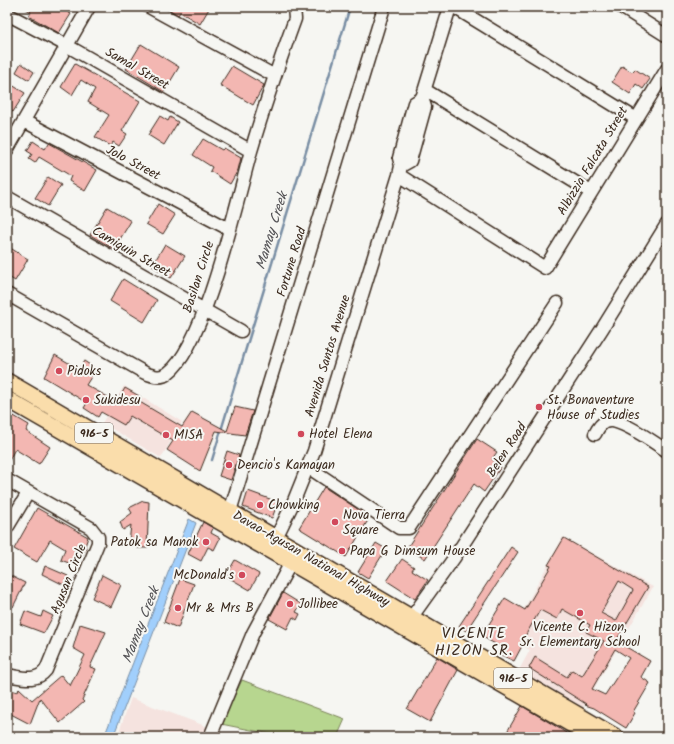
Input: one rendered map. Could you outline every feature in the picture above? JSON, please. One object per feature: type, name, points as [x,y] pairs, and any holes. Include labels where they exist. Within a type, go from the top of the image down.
[{"type":"main road","name":"Davao-Agusan National Highway","points":[[11,384],[228,518]]},
{"type":"main road","points":[[8,399],[11,384]]},
{"type":"main road","name":"Davao-Agusan National Highway","points":[[8,399],[228,518],[408,622],[616,737]]},
{"type":"main road","name":"Davao-Agusan National Highway","points":[[408,622],[593,737]]},
{"type":"street","points":[[7,150],[89,7]]},
{"type":"street","points":[[149,7],[275,76]]},
{"type":"street","name":"Basilan Circle","points":[[7,294],[145,374],[160,377],[170,371],[185,352],[205,310],[251,151],[294,19],[294,7]]},
{"type":"street","name":"Fortune Road","points":[[228,518],[384,7]]},
{"type":"street","name":"Avenida Santos Avenue","points":[[273,544],[308,467],[400,171],[399,158],[414,103],[424,94],[450,7]]},
{"type":"street","points":[[454,7],[635,118]]},
{"type":"street","points":[[621,7],[667,36]]},
{"type":"street","name":"Samal Street","points":[[7,14],[66,45],[251,151]]},
{"type":"street","name":"Albizzia Falcata Street","points":[[400,171],[544,268],[635,118],[667,69]]},
{"type":"street","points":[[424,94],[591,192]]},
{"type":"street","name":"Jolo Street","points":[[24,121],[229,229]]},
{"type":"street","name":"Camiguin Street","points":[[7,197],[241,331]]},
{"type":"street","name":"Belen Road","points":[[408,622],[458,551],[602,329],[667,224]]},
{"type":"street","points":[[308,467],[399,528],[406,530],[412,526],[557,303]]},
{"type":"street","points":[[594,434],[602,424],[613,421],[622,424],[667,451]]},
{"type":"street","name":"Agusan Circle","points":[[7,480],[91,528],[98,537],[98,543],[46,670],[43,674],[34,678],[7,675]]},
{"type":"street","points":[[7,528],[28,493]]},
{"type":"street","points":[[210,737],[241,658],[294,556]]},
{"type":"shaded area","points":[[124,386],[182,422],[161,458],[102,423]]},
{"type":"shaded area","name":"Vicente C. Hizon, Sr. Elementary School","points":[[563,537],[653,587],[583,707],[519,670],[530,650],[508,638]]},
{"type":"shaded area","points":[[131,698],[208,727],[205,737],[117,737]]},
{"type":"green space","points":[[242,680],[345,719],[337,737],[286,737],[221,724]]},
{"type":"water","points":[[189,519],[196,523],[113,737],[104,737]]},
{"type":"building","points":[[23,7],[60,7],[71,14],[59,33],[29,16],[31,12]]},
{"type":"building","points":[[165,7],[210,7],[200,24],[180,12],[178,15]]},
{"type":"building","points":[[141,44],[179,67],[164,92],[126,69]]},
{"type":"building","points":[[21,63],[34,72],[29,80],[16,72]]},
{"type":"building","points":[[75,64],[140,101],[122,131],[127,134],[119,146],[113,142],[110,146],[95,137],[109,115],[88,102],[95,89],[81,80],[72,95],[61,87]]},
{"type":"building","points":[[232,66],[264,85],[253,105],[220,85]]},
{"type":"building","points":[[622,66],[632,72],[635,69],[650,79],[643,89],[636,84],[630,94],[612,82]]},
{"type":"building","points":[[7,82],[25,93],[13,112],[7,108]]},
{"type":"building","points":[[160,116],[168,121],[170,117],[178,122],[164,145],[148,135]]},
{"type":"building","points":[[203,139],[222,150],[224,148],[241,158],[238,170],[230,184],[210,171],[212,167],[193,155]]},
{"type":"building","points":[[33,141],[45,149],[49,143],[97,170],[85,191],[69,181],[71,176],[39,157],[35,163],[29,159],[32,154],[27,151]]},
{"type":"building","points":[[48,177],[61,185],[48,206],[35,198]]},
{"type":"building","points":[[158,204],[175,215],[163,234],[146,224]]},
{"type":"building","points":[[107,207],[131,221],[114,249],[90,235]]},
{"type":"building","points":[[165,244],[185,256],[171,278],[152,266]]},
{"type":"building","points":[[7,246],[28,259],[15,281],[7,276]]},
{"type":"building","points":[[123,279],[157,300],[144,322],[110,301]]},
{"type":"building","points":[[55,355],[79,369],[84,361],[96,369],[86,385],[117,402],[125,388],[141,397],[138,401],[182,427],[192,412],[227,431],[235,407],[253,411],[245,435],[216,431],[200,471],[167,450],[173,441],[130,416],[124,425],[101,412],[98,417],[84,408],[87,403],[44,377]]},
{"type":"building","points":[[7,412],[29,425],[26,431],[50,447],[39,464],[15,449],[7,464]]},
{"type":"building","points":[[477,439],[497,452],[492,459],[501,467],[484,492],[474,484],[425,559],[407,548]]},
{"type":"building","name":"Dencio's Kamayan","points":[[227,451],[239,455],[231,480],[219,476]]},
{"type":"building","name":"Nova Tierra Square","points":[[324,487],[370,517],[346,557],[299,528]]},
{"type":"building","name":"Chowking","points":[[248,491],[278,502],[272,518],[243,507]]},
{"type":"building","points":[[143,501],[149,502],[147,548],[137,548],[137,544],[129,543],[131,525],[123,530],[120,522],[132,513],[129,508]]},
{"type":"building","points":[[37,508],[88,537],[85,546],[86,548],[81,557],[77,556],[74,565],[61,560],[65,549],[50,540],[37,562],[14,549]]},
{"type":"building","name":"Patok sa Manok","points":[[203,522],[213,528],[211,533],[220,538],[214,550],[208,547],[201,561],[188,554]]},
{"type":"building","name":"Vicente C. Hizon, Sr. Elementary School","points":[[564,538],[648,587],[616,641],[650,661],[641,677],[650,683],[633,712],[635,713],[626,728],[594,708],[585,705],[586,704],[529,668],[535,657],[567,677],[572,670],[582,676],[604,641],[586,632],[590,625],[562,609],[557,619],[540,610],[520,645],[522,646],[514,661],[499,654],[502,648],[478,634],[482,627],[486,629],[505,598],[525,610],[551,566],[548,565]],"holes":[[[619,581],[633,590],[616,621],[601,613]],[[615,649],[629,658],[605,695],[592,689]]]},
{"type":"building","points":[[376,543],[386,549],[368,578],[358,572]]},
{"type":"building","points":[[511,547],[518,552],[466,631],[459,626]]},
{"type":"building","points":[[402,559],[414,567],[412,570],[428,580],[415,599],[387,581]]},
{"type":"building","name":"McDonald's","points":[[235,560],[259,574],[250,590],[226,576]]},
{"type":"building","points":[[45,566],[68,576],[64,585],[42,574]]},
{"type":"building","points":[[7,574],[25,583],[13,607],[7,604]]},
{"type":"building","points":[[102,575],[121,585],[111,607],[92,598]]},
{"type":"building","points":[[180,579],[194,584],[178,628],[164,622]]},
{"type":"building","points":[[283,593],[301,604],[296,612],[300,614],[297,620],[293,617],[287,629],[269,619]]},
{"type":"building","points":[[25,611],[41,617],[43,611],[53,616],[44,633],[20,624]]},
{"type":"building","points":[[80,624],[106,632],[90,667],[96,669],[82,700],[84,702],[60,723],[40,698],[30,724],[7,712],[7,689],[18,692],[19,688],[32,700],[61,675],[70,686],[85,655],[73,648]]},
{"type":"building","points":[[437,657],[458,670],[430,722],[407,709]]},
{"type":"building","points":[[522,706],[557,727],[572,737],[504,737]]},
{"type":"waterway","name":"Mamay Creek","points":[[212,460],[350,7]]},
{"type":"place","name":"Pidoks","points":[[59,371]]},
{"type":"place","name":"Sukidesu","points":[[86,400]]},
{"type":"place","name":"St. Bonaventure House of Studies","points":[[539,407]]},
{"type":"place","name":"Hotel Elena","points":[[301,434]]},
{"type":"place","name":"MISA","points":[[166,435]]},
{"type":"place","name":"Dencio's Kamayan","points":[[229,465]]},
{"type":"place","name":"Chowking","points":[[260,505]]},
{"type":"place","name":"Nova Tierra Square","points":[[335,522]]},
{"type":"place","name":"Patok sa Manok","points":[[206,542]]},
{"type":"place","name":"Papa G Dimsum House","points":[[342,551]]},
{"type":"place","name":"McDonald's","points":[[242,575]]},
{"type":"place","name":"Jollibee","points":[[290,604]]},
{"type":"place","name":"Mr & Mrs B","points":[[178,608]]},
{"type":"place","name":"Vicente C. Hizon, Sr. Elementary School","points":[[580,613]]},
{"type":"district","name":"VICENTE HIZON SR.","points":[[474,642]]}]
